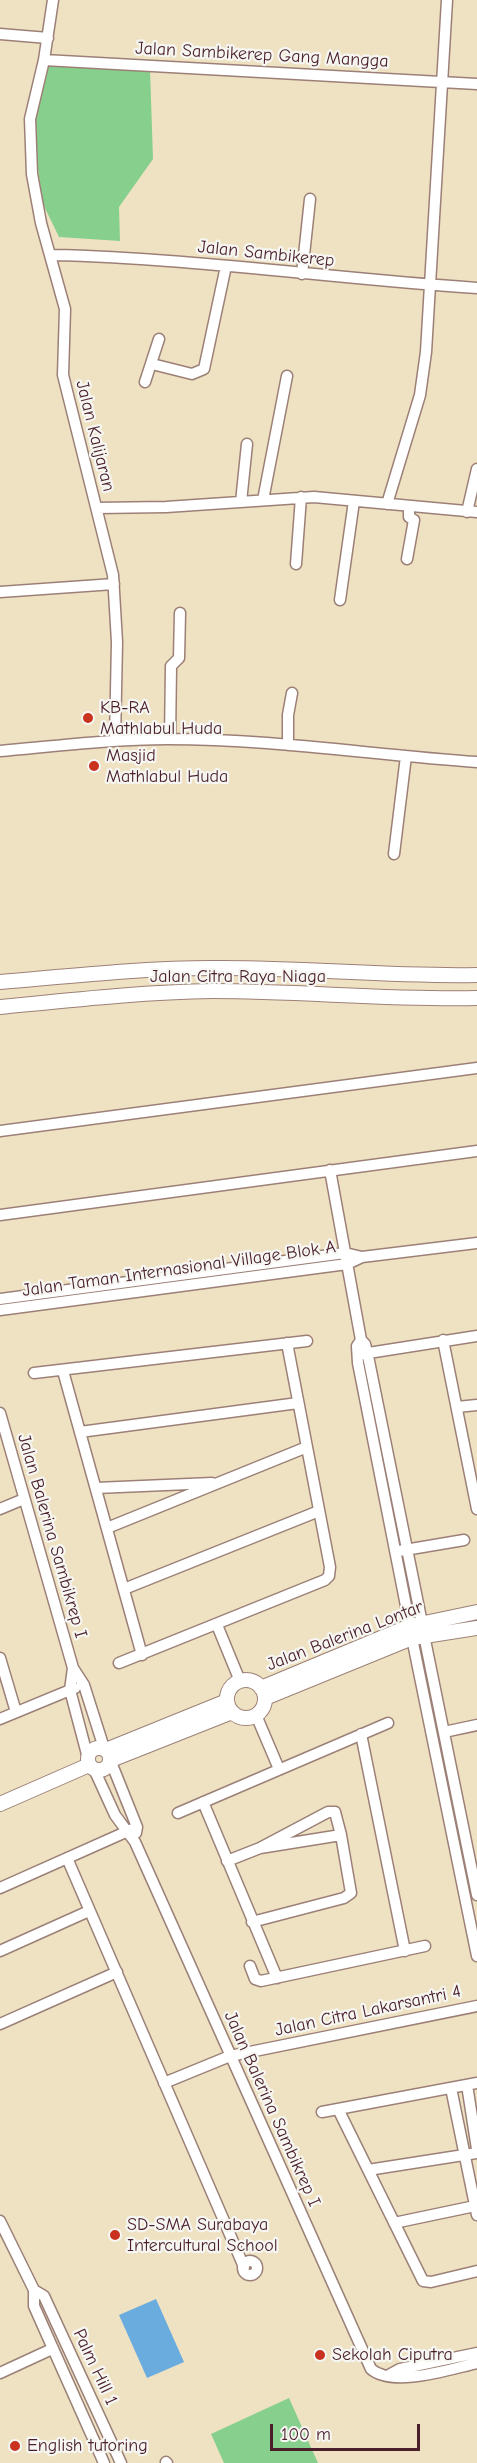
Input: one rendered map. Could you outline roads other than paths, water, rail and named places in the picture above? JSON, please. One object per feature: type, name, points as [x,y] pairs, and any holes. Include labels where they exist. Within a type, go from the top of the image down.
[{"type":"street","name":"Jalan Kalijaran","points":[[53,0],[44,60],[30,119],[34,193],[65,309],[63,375],[114,584],[117,642],[115,740]]},
{"type":"street","points":[[387,504],[420,395],[426,352],[432,285],[447,0]]},
{"type":"street","points":[[0,34],[48,38]]},
{"type":"street","name":"Jalan Sambikerep Gang Mangga","points":[[44,60],[477,84]]},
{"type":"street","points":[[302,274],[310,199]]},
{"type":"street","name":"Jalan Sambikerep","points":[[52,255],[139,258],[477,288]]},
{"type":"street","points":[[152,364],[192,374],[204,369],[226,266]]},
{"type":"street","points":[[145,382],[159,339]]},
{"type":"street","points":[[263,500],[287,376]]},
{"type":"street","points":[[241,502],[247,444]]},
{"type":"street","points":[[97,508],[177,506],[301,497],[472,512],[477,469]]},
{"type":"street","points":[[296,564],[301,497]]},
{"type":"street","points":[[340,600],[354,501]]},
{"type":"street","points":[[407,559],[414,520],[409,517],[409,506]]},
{"type":"street","points":[[0,592],[114,584]]},
{"type":"street","points":[[170,739],[171,668],[172,663],[178,658],[180,612]]},
{"type":"street","points":[[288,745],[288,715],[292,693]]},
{"type":"street","points":[[0,751],[115,740],[170,739],[288,745],[477,762]]},
{"type":"street","points":[[394,854],[406,756]]},
{"type":"street","name":"Jalan Citra Raya Niaga","points":[[0,982],[144,970],[215,968],[439,976],[477,975]]},
{"type":"street","name":"Jalan Citra Raya Niaga","points":[[0,1007],[147,994],[214,992],[438,999],[477,998]]},
{"type":"street","points":[[0,1131],[477,1068]]},
{"type":"street","points":[[0,1215],[477,1151]]},
{"type":"street","points":[[330,1170],[361,1340],[365,1344],[362,1354],[395,1551],[444,1732],[477,1895]]},
{"type":"street","name":"Jalan Taman Internasional Village Blok A","points":[[0,1299],[477,1243]]},
{"type":"street","name":"Jalan Taman Internasional Village Blok A","points":[[0,1310],[346,1258]]},
{"type":"street","points":[[362,1354],[477,1336]]},
{"type":"street","points":[[443,1340],[457,1407],[473,1466],[477,1509]]},
{"type":"street","points":[[34,1373],[307,1341]]},
{"type":"street","points":[[119,1663],[217,1625],[325,1580],[329,1576],[330,1567],[287,1343]]},
{"type":"street","points":[[63,1371],[142,1654]]},
{"type":"street","points":[[80,1432],[298,1403]]},
{"type":"street","points":[[457,1407],[477,1405]]},
{"type":"street","points":[[372,1408],[406,1550],[442,1786],[475,1931],[477,1956]]},
{"type":"street","name":"Jalan Balerina Sambikrep I","points":[[0,1413],[73,1668],[84,1684],[108,1755],[137,1827],[135,1842]]},
{"type":"street","points":[[107,1528],[307,1447]]},
{"type":"street","points":[[96,1488],[222,1483]]},
{"type":"street","points":[[0,1509],[24,1499]]},
{"type":"street","points":[[124,1589],[319,1511]]},
{"type":"street","points":[[395,1551],[464,1540]]},
{"type":"street","name":"Jalan Balerina Lontar","points":[[263,1693],[417,1631],[477,1612]]},
{"type":"street","points":[[217,1625],[240,1681]]},
{"type":"street","name":"Jalan Balerina Lontar","points":[[417,1631],[477,1628]]},
{"type":"street","points":[[0,1659],[16,1712]]},
{"type":"street","name":"Jalan Balerina Sambikrep I","points":[[73,1668],[70,1690],[90,1764],[115,1815],[126,1833],[135,1842],[371,2369],[381,2375],[389,2375]]},
{"type":"street","points":[[240,1681],[255,1683],[263,1693],[262,1708],[256,1715],[244,1718],[230,1706],[230,1689],[240,1681]]},
{"type":"street","points":[[0,1719],[84,1684]]},
{"type":"street","points":[[108,1755],[230,1706]]},
{"type":"street","points":[[256,1715],[279,1769]]},
{"type":"street","points":[[178,1814],[388,1724]]},
{"type":"street","points":[[444,1732],[477,1725]]},
{"type":"street","points":[[362,1734],[405,1951]]},
{"type":"street","points":[[90,1764],[95,1748],[108,1755]]},
{"type":"street","points":[[0,1804],[90,1764],[106,1769],[108,1755]]},
{"type":"street","points":[[442,1786],[454,1783]]},
{"type":"street","points":[[203,1802],[277,1978]]},
{"type":"street","points":[[227,1861],[260,1848],[332,1811],[337,1815],[351,1889],[349,1897],[252,1922]]},
{"type":"street","points":[[0,1888],[137,1827]]},
{"type":"street","points":[[260,1848],[341,1835]]},
{"type":"street","points":[[67,1858],[244,2267]]},
{"type":"street","points":[[0,1951],[89,1911]]},
{"type":"street","points":[[250,1966],[257,1980],[277,1978],[425,1946]]},
{"type":"street","points":[[0,2024],[117,1972]]},
{"type":"street","name":"Jalan Citra Lakarsantri 4","points":[[164,2083],[230,2056],[477,2006]]},
{"type":"street","points":[[322,2112],[472,2084],[477,2151],[368,2170]]},
{"type":"street","points":[[394,2223],[476,2211],[451,2088]]},
{"type":"street","points":[[338,2109],[423,2281],[431,2282],[477,2271]]},
{"type":"street","name":"Palm Hill 1","points":[[0,2221],[34,2290],[34,2306],[104,2463]]},
{"type":"street","name":"Palm Hill 1","points":[[34,2290],[44,2296],[121,2463]]},
{"type":"street","name":"Palm Hill 1","points":[[0,2373],[52,2349]]},
{"type":"street","points":[[389,2375],[400,2369],[477,2353]]},
{"type":"street","points":[[389,2375],[395,2378],[414,2377],[477,2363]]},
{"type":"water","points":[[156,2299],[184,2362],[147,2378],[119,2315]]},
{"type":"place","name":"KB-RA Mathlabul Huda","points":[[88,718]]},
{"type":"place","name":"Masjid Mathlabul Huda","points":[[94,766]]},
{"type":"place","name":"SD-SMA Surabaya Intercultural School","points":[[115,2235]]},
{"type":"place","name":"Sekolah Ciputra","points":[[320,2355]]},
{"type":"place","name":"English tutoring","points":[[15,2446]]}]
